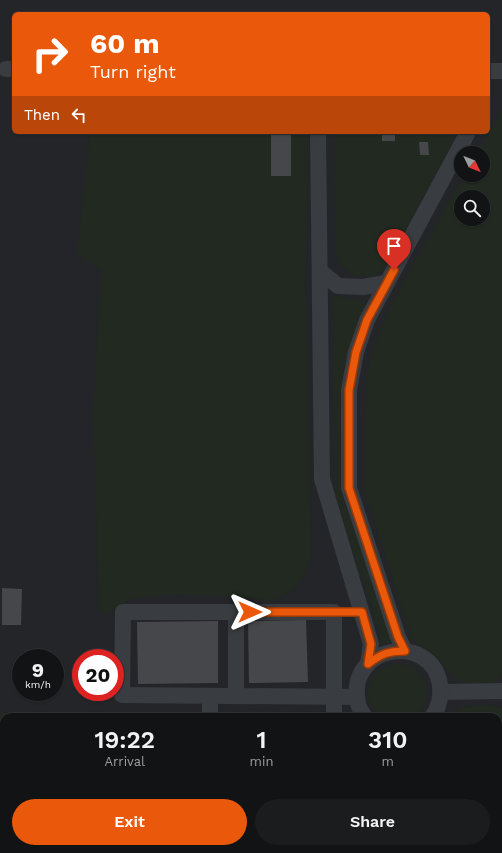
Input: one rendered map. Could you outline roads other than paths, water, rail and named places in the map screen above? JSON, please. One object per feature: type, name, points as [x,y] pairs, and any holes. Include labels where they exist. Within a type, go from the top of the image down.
[{"type":"lane","points":[[490,71],[502,71]]},
{"type":"lane","points":[[318,134],[322,479],[371,644],[368,664]]},
{"type":"lane","points":[[405,651],[398,637],[349,488],[349,390],[355,360],[367,320],[467,134]]},
{"type":"lane","points":[[320,271],[338,286],[363,287],[386,283]]},
{"type":"lane","points":[[357,696],[122,695],[123,612],[362,612]]},
{"type":"lane","points":[[236,612],[236,696]]},
{"type":"lane","points":[[334,612],[334,713]]},
{"type":"lane","points":[[363,713],[358,704],[357,690],[360,676],[368,664],[378,656],[391,651],[405,651],[416,654],[426,661],[434,670],[439,680],[441,692],[439,704],[434,713]]},
{"type":"lane","points":[[441,692],[502,691]]},
{"type":"lane","points":[[210,696],[210,713]]}]
